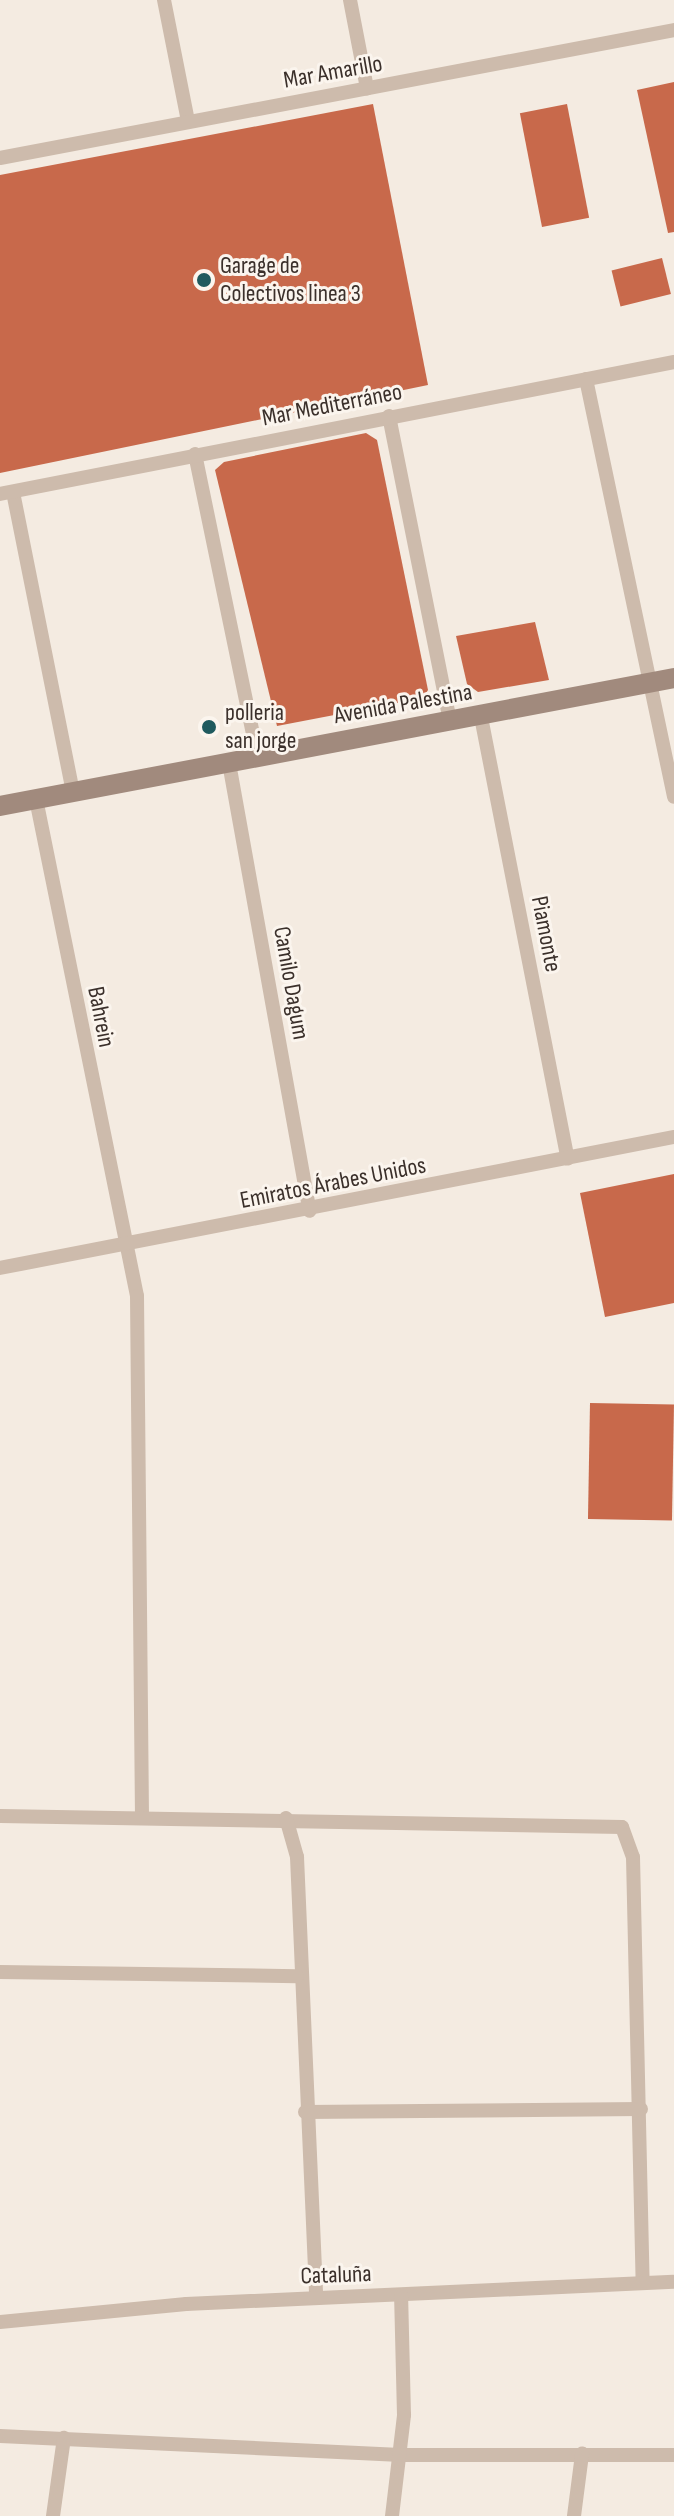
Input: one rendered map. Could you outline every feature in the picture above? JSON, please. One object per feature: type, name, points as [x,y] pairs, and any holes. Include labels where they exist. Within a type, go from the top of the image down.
[{"type":"street","points":[[164,0],[188,121]]},
{"type":"street","points":[[350,0],[367,88]]},
{"type":"street","name":"Mar Amarillo","points":[[0,158],[674,30]]},
{"type":"street","name":"Mar Mediterráneo","points":[[6,493],[674,362]]},
{"type":"street","points":[[586,379],[674,797]]},
{"type":"street","points":[[389,416],[450,721]]},
{"type":"street","points":[[195,454],[258,757]]},
{"type":"street","points":[[6,493],[73,792]]},
{"type":"street","name":"Avenida Palestina","points":[[0,806],[674,678]]},
{"type":"street","name":"Piamonte","points":[[481,717],[568,1159]]},
{"type":"street","name":"Camilo Dagum","points":[[229,763],[310,1211]]},
{"type":"street","name":"Bahrein","points":[[36,799],[139,1325],[142,1815]]},
{"type":"street","name":"Emiratos Árabes Unidos","points":[[0,1268],[310,1211],[674,1137]]},
{"type":"street","points":[[0,1816],[142,1815],[622,1827],[633,1857],[643,2282]]},
{"type":"street","points":[[286,1818],[297,1857],[297,1976],[316,2296]]},
{"type":"street","points":[[0,1972],[297,1976]]},
{"type":"street","points":[[305,2112],[641,2109]]},
{"type":"street","name":"Cataluña","points":[[0,2322],[316,2296],[674,2282]]},
{"type":"street","points":[[392,2516],[401,2455],[401,2295]]},
{"type":"street","points":[[0,2436],[401,2455],[674,2455]]},
{"type":"street","points":[[53,2516],[64,2438]]},
{"type":"street","points":[[574,2516],[582,2454]]},
{"type":"building","points":[[674,82],[674,232],[668,233],[637,90]]},
{"type":"building","name":"Garage de Colectivos linea 3","points":[[373,104],[428,385],[0,473],[0,175]]},
{"type":"building","points":[[567,104],[589,218],[542,227],[520,113]]},
{"type":"building","points":[[662,258],[671,294],[620,306],[612,271]]},
{"type":"building","points":[[366,433],[377,440],[428,690],[423,698],[277,726],[215,470],[224,462]]},
{"type":"building","points":[[535,622],[549,680],[478,692],[467,684],[456,636]]},
{"type":"building","points":[[674,1174],[674,1303],[605,1317],[580,1193]]},
{"type":"building","points":[[590,1403],[674,1404],[672,1520],[588,1519]]},
{"type":"place","name":"Garage de Colectivos linea 3","points":[[204,280]]},
{"type":"place","name":"polleria san jorge","points":[[209,727]]}]
